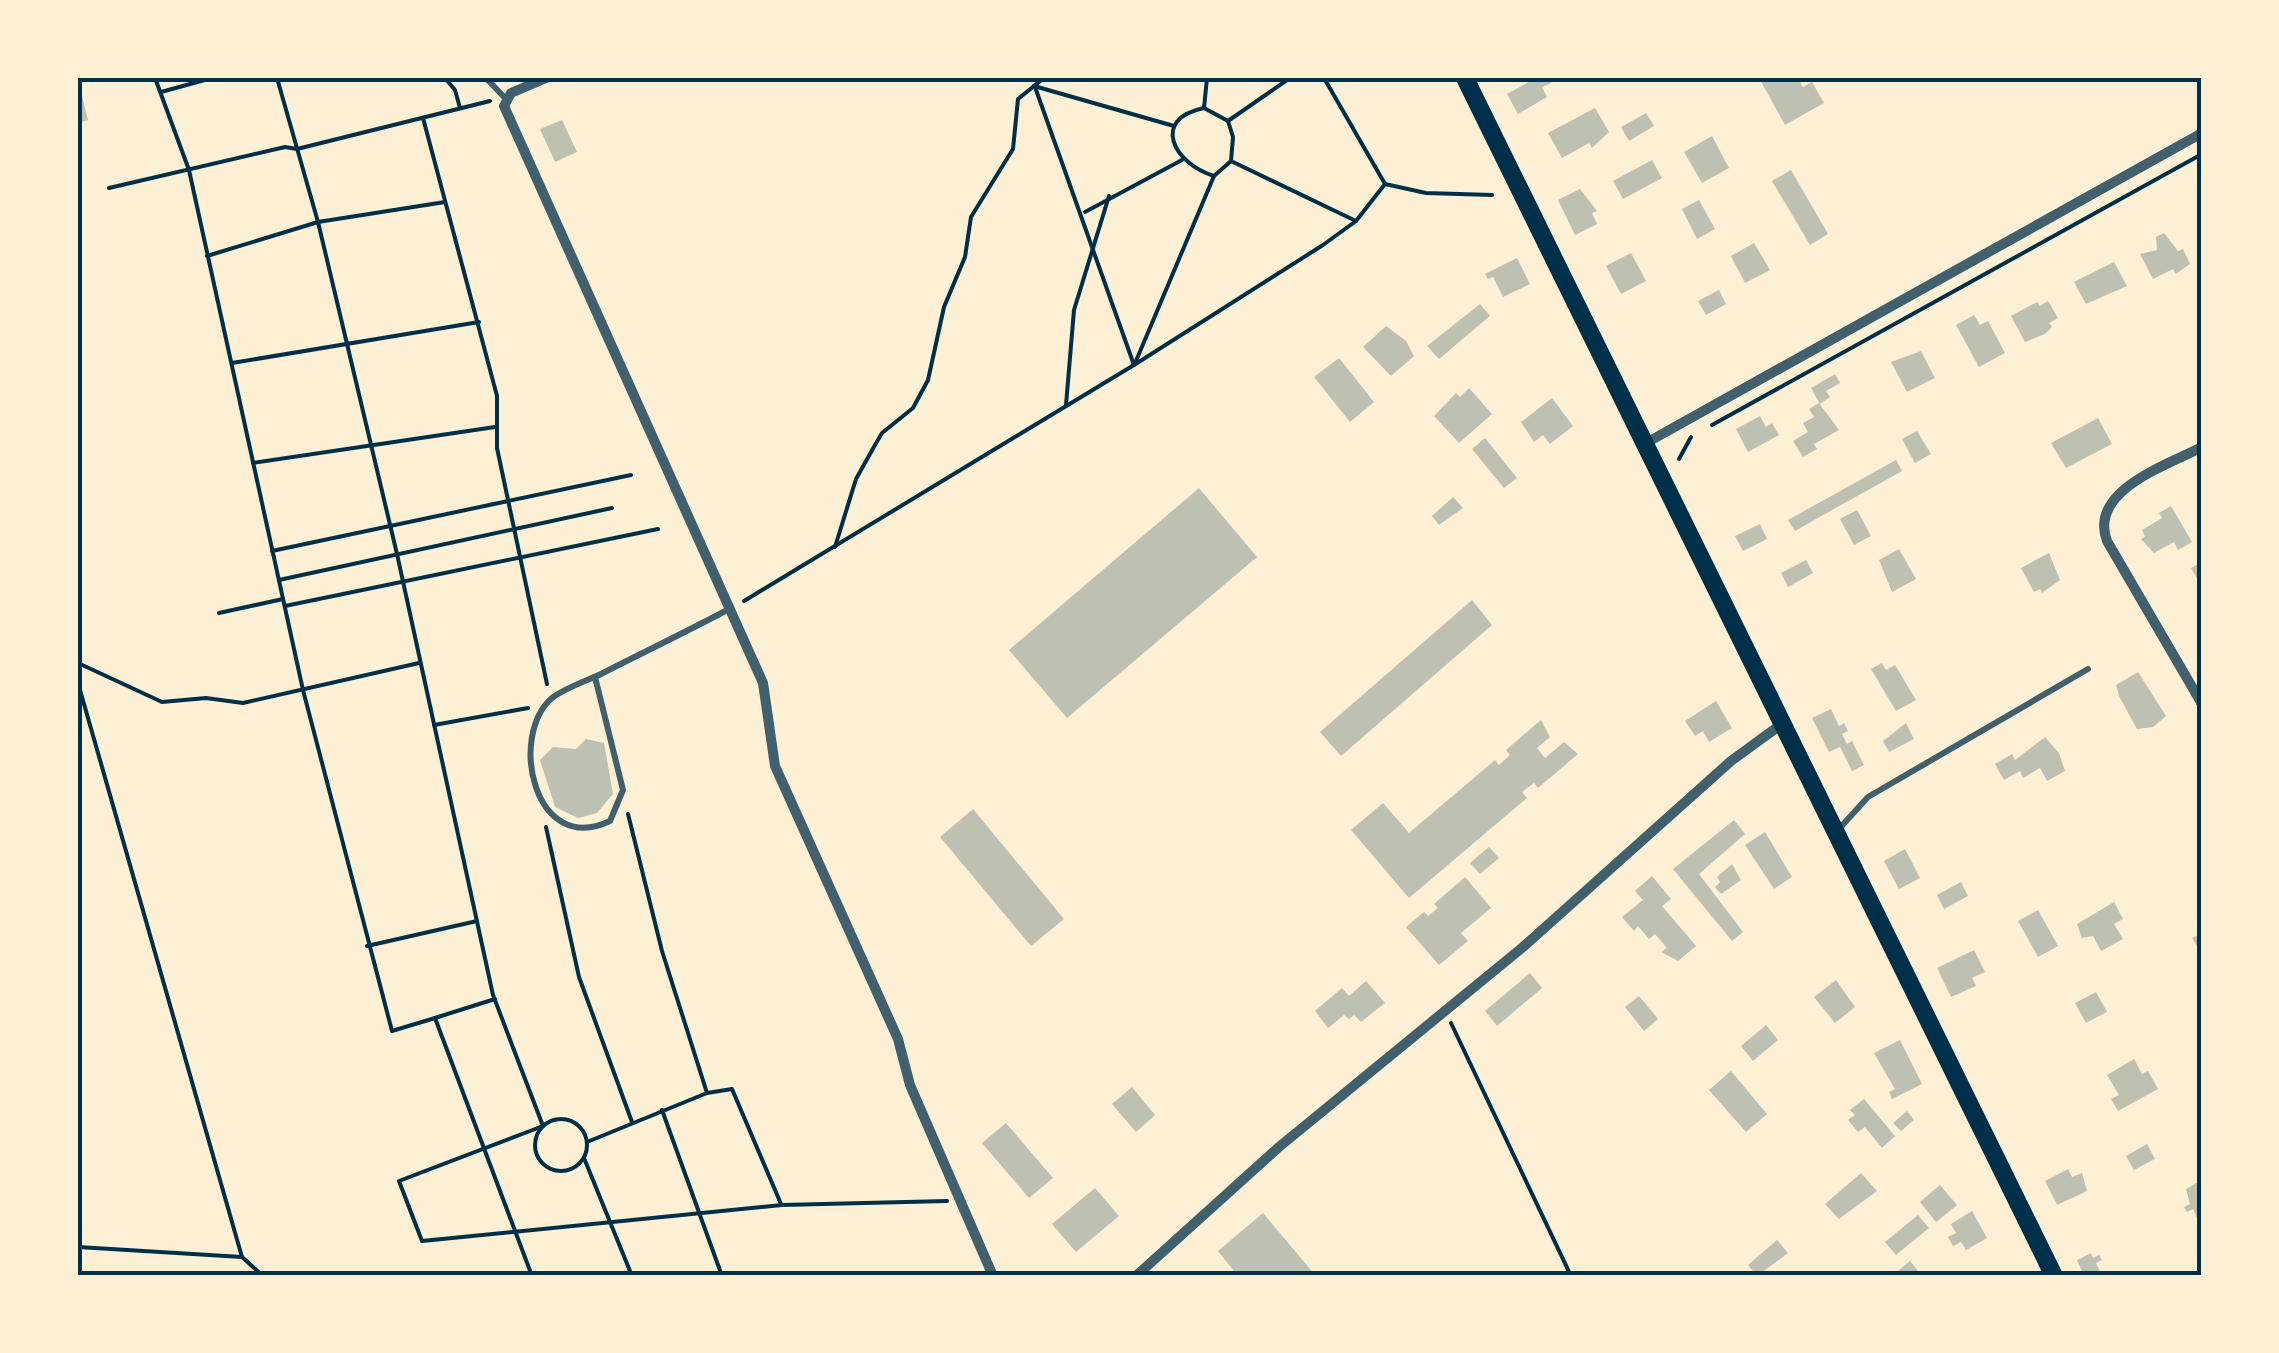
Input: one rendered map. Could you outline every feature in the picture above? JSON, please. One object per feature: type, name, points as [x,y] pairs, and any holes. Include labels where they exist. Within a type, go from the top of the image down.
[{"type":"main road","points":[[1465,78],[2054,1276]]},
{"type":"street","points":[[546,78],[504,98],[504,106],[732,608],[763,684],[775,766],[898,1040],[910,1085],[994,1276]]},
{"type":"street","points":[[1646,444],[2202,133]]},
{"type":"street","points":[[2202,446],[2121,491],[2106,515],[2107,541],[2202,704]]},
{"type":"street","points":[[1136,1276],[1279,1147],[1445,1011],[1732,760],[1783,722]]},
{"type":"lane","points":[[486,78],[504,98]]},
{"type":"lane","points":[[596,677],[622,790],[610,820],[579,830],[563,824],[541,803],[528,745],[550,699],[732,608]]},
{"type":"lane","points":[[1837,832],[1868,796],[2088,669]]},
{"type":"path","points":[[155,78],[188,170],[303,690],[392,1031],[495,999]]},
{"type":"path","points":[[161,92],[212,78]]},
{"type":"path","points":[[277,78],[318,222],[398,554],[495,999],[543,1126],[534,1150],[544,1166],[561,1172],[584,1158]]},
{"type":"path","points":[[445,78],[456,90],[460,109]]},
{"type":"path","points":[[835,549],[856,479],[875,444],[882,432],[913,408],[928,380],[944,307],[965,257],[971,217],[1008,162],[1015,143],[1018,100],[1044,78]]},
{"type":"path","points":[[1204,108],[1208,78]]},
{"type":"path","points":[[1228,121],[1290,78]]},
{"type":"path","points":[[1324,78],[1385,184],[1426,193],[1492,195]]},
{"type":"path","points":[[1034,86],[1175,126]]},
{"type":"path","points":[[1034,86],[1083,213],[1134,366]]},
{"type":"path","points":[[109,188],[285,147],[297,149],[504,98]]},
{"type":"path","points":[[1134,366],[1214,176],[1231,160],[1234,137],[1228,121],[1204,108],[1192,111],[1175,126],[1172,140],[1182,160],[1214,176]]},
{"type":"path","points":[[423,118],[497,396],[497,426],[509,502],[550,699],[521,710],[434,725]]},
{"type":"path","points":[[1679,459],[1700,429],[2202,154]]},
{"type":"path","points":[[1083,213],[1182,160]]},
{"type":"path","points":[[1231,160],[1356,221]]},
{"type":"path","points":[[732,608],[1134,366],[1356,221],[1385,184]]},
{"type":"path","points":[[1066,405],[1074,310],[1109,196]]},
{"type":"path","points":[[207,256],[318,222],[445,202]]},
{"type":"path","points":[[231,363],[479,322]]},
{"type":"path","points":[[253,462],[372,448],[497,426]]},
{"type":"path","points":[[272,550],[631,474]]},
{"type":"path","points":[[279,580],[612,508]]},
{"type":"path","points":[[284,606],[658,530]]},
{"type":"path","points":[[219,613],[283,598]]},
{"type":"path","points":[[78,663],[162,702],[206,698],[244,703],[421,662]]},
{"type":"path","points":[[78,683],[242,1257],[264,1276]]},
{"type":"path","points":[[622,790],[662,952],[708,1093]]},
{"type":"path","points":[[541,803],[579,977],[632,1122]]},
{"type":"path","points":[[367,946],[477,921]]},
{"type":"path","points":[[1445,1011],[1572,1276]]},
{"type":"path","points":[[435,1018],[532,1276]]},
{"type":"path","points":[[587,1142],[662,1110],[732,1088],[782,1205]]},
{"type":"path","points":[[662,1110],[722,1276]]},
{"type":"path","points":[[632,1276],[612,1222],[584,1158],[587,1142],[580,1127],[566,1119],[399,1181],[422,1241],[516,1232],[612,1222],[700,1213],[782,1205],[961,1200]]},
{"type":"path","points":[[78,1247],[242,1257]]},
{"type":"building","points":[[1536,78],[1548,78],[1551,83],[1542,87],[1547,97],[1518,114],[1507,94]]},
{"type":"building","points":[[1759,78],[1809,78],[1800,82],[1803,87],[1812,82],[1824,103],[1785,125]]},
{"type":"building","points":[[78,80],[88,120],[78,123]]},
{"type":"building","points":[[1595,108],[1609,132],[1592,148],[1589,143],[1562,158],[1548,133]]},
{"type":"building","points":[[1646,113],[1654,126],[1629,141],[1621,127]]},
{"type":"building","points":[[562,120],[577,152],[555,162],[540,129]]},
{"type":"building","points":[[1712,136],[1729,168],[1702,183],[1684,152]]},
{"type":"building","points":[[1652,160],[1662,178],[1623,199],[1613,181]]},
{"type":"building","points":[[1791,170],[1828,234],[1810,245],[1772,181]]},
{"type":"building","points":[[1580,189],[1597,211],[1592,213],[1597,224],[1575,235],[1558,200]]},
{"type":"building","points":[[1699,200],[1715,229],[1697,239],[1682,209]]},
{"type":"building","points":[[2164,233],[2178,251],[2183,249],[2190,264],[2176,274],[2173,269],[2153,279],[2140,254],[2157,250],[2156,237]]},
{"type":"building","points":[[1754,243],[1770,270],[1745,283],[1731,256]]},
{"type":"building","points":[[1631,253],[1646,281],[1621,294],[1606,266]]},
{"type":"building","points":[[1517,258],[1530,284],[1503,297],[1493,277],[1488,279],[1485,274]]},
{"type":"building","points":[[2114,262],[2127,286],[2086,304],[2074,282]]},
{"type":"building","points":[[1719,290],[1726,304],[1706,315],[1698,301]]},
{"type":"building","points":[[2048,301],[2058,318],[2049,323],[2052,327],[2045,334],[2025,342],[2011,316],[2037,302],[2040,306]]},
{"type":"building","points":[[1480,304],[1490,316],[1439,359],[1427,346]]},
{"type":"building","points":[[1974,315],[1980,325],[1988,321],[2005,353],[1979,367],[1956,325]]},
{"type":"building","points":[[1386,326],[1406,341],[1414,356],[1391,376],[1363,347]]},
{"type":"building","points":[[1921,351],[1935,378],[1907,392],[1891,362]]},
{"type":"building","points":[[1339,358],[1374,402],[1350,422],[1314,377]]},
{"type":"building","points":[[1835,374],[1840,383],[1826,391],[1830,397],[1820,404],[1811,388]]},
{"type":"building","points":[[1469,388],[1492,414],[1459,443],[1434,416],[1456,393],[1460,397]]},
{"type":"building","points":[[1552,398],[1573,426],[1550,444],[1543,435],[1534,442],[1521,422]]},
{"type":"building","points":[[1819,403],[1839,430],[1814,444],[1817,449],[1803,457],[1793,441],[1808,432],[1803,423],[1814,417],[1809,409]]},
{"type":"building","points":[[1760,416],[1766,427],[1772,423],[1779,435],[1748,452],[1736,429]]},
{"type":"building","points":[[2098,418],[2112,444],[2066,468],[2051,443]]},
{"type":"building","points":[[1917,431],[1931,454],[1915,463],[1902,439]]},
{"type":"building","points":[[1485,438],[1517,478],[1504,488],[1472,449]]},
{"type":"building","points":[[1896,460],[1902,471],[1795,531],[1788,520]]},
{"type":"building","points":[[1199,488],[1257,557],[1067,718],[1009,650]]},
{"type":"building","points":[[1453,497],[1463,508],[1439,525],[1432,516]]},
{"type":"building","points":[[2171,506],[2192,542],[2178,550],[2174,542],[2154,553],[2141,539],[2145,537],[2142,530],[2162,518],[2159,513]]},
{"type":"building","points":[[1857,510],[1871,536],[1854,545],[1840,519]]},
{"type":"building","points":[[1760,524],[1767,539],[1743,551],[1735,536]]},
{"type":"building","points":[[1899,549],[1916,579],[1892,592],[1879,560]]},
{"type":"building","points":[[2049,553],[2060,580],[2042,593],[2040,589],[2034,592],[2021,568]]},
{"type":"building","points":[[1806,560],[1813,573],[1788,587],[1781,573]]},
{"type":"building","points":[[2202,562],[2202,587],[2191,568]]},
{"type":"building","points":[[1472,600],[1492,625],[1341,756],[1320,732]]},
{"type":"building","points":[[1882,663],[1886,670],[1895,665],[1916,700],[1896,711],[1871,669]]},
{"type":"building","points":[[2138,672],[2166,716],[2153,727],[2137,729],[2116,685]]},
{"type":"building","points":[[1716,701],[1732,728],[1709,742],[1703,731],[1695,736],[1685,721]]},
{"type":"building","points":[[1831,709],[1839,726],[1844,723],[1848,731],[1842,734],[1847,744],[1852,741],[1864,765],[1852,771],[1840,747],[1829,752],[1812,718]]},
{"type":"building","points":[[1541,720],[1550,737],[1537,748],[1545,758],[1564,742],[1578,754],[1538,788],[1534,783],[1522,792],[1527,798],[1409,898],[1351,830],[1383,803],[1409,833],[1495,760],[1499,765],[1510,755],[1506,750]]},
{"type":"building","points":[[1906,723],[1914,739],[1889,752],[1883,741]]},
{"type":"building","points":[[2045,737],[2059,753],[2065,771],[2047,781],[2040,768],[2023,778],[2020,771],[2004,780],[1995,764],[2012,754],[2015,760]]},
{"type":"building","points":[[586,739],[604,743],[613,794],[597,813],[578,818],[555,807],[540,760],[553,747],[576,749]]},
{"type":"building","points":[[973,809],[1064,919],[1031,946],[940,837]]},
{"type":"building","points":[[1734,820],[1745,834],[1699,874],[1743,932],[1732,941],[1673,869]]},
{"type":"building","points":[[1765,832],[1792,877],[1774,889],[1745,845]]},
{"type":"building","points":[[1489,847],[1499,858],[1480,874],[1470,863]]},
{"type":"building","points":[[1905,849],[1920,878],[1899,889],[1884,861]]},
{"type":"building","points":[[1732,864],[1741,880],[1721,894],[1715,887],[1720,882],[1717,877]]},
{"type":"building","points":[[1652,876],[1671,899],[1662,906],[1696,946],[1678,961],[1661,952],[1667,948],[1655,934],[1649,939],[1638,926],[1634,931],[1622,917],[1643,900],[1635,891]]},
{"type":"building","points":[[1465,877],[1491,908],[1461,933],[1468,941],[1439,965],[1406,927],[1424,912],[1428,916],[1438,908],[1434,904]]},
{"type":"building","points":[[1961,882],[1968,896],[1944,909],[1937,895]]},
{"type":"building","points":[[2114,902],[2123,919],[2114,924],[2123,939],[2101,951],[2093,936],[2082,938],[2077,924]]},
{"type":"building","points":[[2038,910],[2058,946],[2038,957],[2018,921]]},
{"type":"building","points":[[2202,933],[2202,954],[2192,938]]},
{"type":"building","points":[[1974,950],[1985,972],[1972,978],[1976,986],[1951,997],[1937,968]]},
{"type":"building","points":[[1530,973],[1542,988],[1497,1026],[1485,1011]]},
{"type":"building","points":[[1836,980],[1855,1007],[1835,1023],[1814,997]]},
{"type":"building","points":[[1366,981],[1385,1003],[1361,1022],[1354,1015],[1349,1019],[1344,1015],[1328,1028],[1315,1011],[1342,988],[1349,996]]},
{"type":"building","points":[[2096,992],[2107,1012],[2086,1023],[2075,1003]]},
{"type":"building","points":[[1639,996],[1658,1019],[1644,1031],[1625,1007]]},
{"type":"building","points":[[1766,1025],[1778,1040],[1753,1061],[1741,1046]]},
{"type":"building","points":[[1900,1040],[1922,1084],[1892,1099],[1889,1092],[1895,1089],[1874,1053]]},
{"type":"building","points":[[2134,1059],[2142,1074],[2148,1071],[2158,1089],[2118,1111],[2111,1099],[2119,1095],[2107,1075]]},
{"type":"building","points":[[1731,1071],[1767,1114],[1746,1132],[1709,1090]]},
{"type":"building","points":[[1132,1087],[1155,1115],[1136,1132],[1112,1104]]},
{"type":"building","points":[[1864,1099],[1895,1136],[1882,1148],[1865,1127],[1858,1132],[1848,1120],[1855,1115],[1850,1110]]},
{"type":"building","points":[[1907,1111],[1914,1120],[1901,1131],[1893,1123]]},
{"type":"building","points":[[1006,1123],[1053,1178],[1029,1198],[982,1143]]},
{"type":"building","points":[[2147,1144],[2155,1159],[2134,1170],[2126,1156]]},
{"type":"building","points":[[2068,1169],[2072,1177],[2082,1173],[2087,1191],[2057,1205],[2045,1181]]},
{"type":"building","points":[[1861,1173],[1877,1191],[1839,1219],[1825,1204]]},
{"type":"building","points":[[2200,1181],[2202,1229],[2193,1209],[2187,1212],[2184,1207],[2190,1204],[2186,1189]]},
{"type":"building","points":[[1940,1185],[1957,1205],[1936,1222],[1920,1202]]},
{"type":"building","points":[[1095,1188],[1119,1216],[1076,1252],[1052,1224]]},
{"type":"building","points":[[1972,1211],[1987,1238],[1966,1250],[1961,1242],[1953,1246],[1948,1237],[1956,1233],[1951,1224]]},
{"type":"building","points":[[1263,1213],[1316,1276],[1238,1276],[1218,1251]]},
{"type":"building","points":[[1918,1215],[1929,1228],[1896,1255],[1885,1242]]},
{"type":"building","points":[[1777,1240],[1788,1253],[1757,1276],[1748,1265]]},
{"type":"building","points":[[2091,1253],[2093,1258],[2099,1255],[2102,1260],[2096,1263],[2102,1276],[2084,1276],[2077,1260]]},
{"type":"building","points":[[1910,1261],[1922,1276],[1892,1276]]}]
